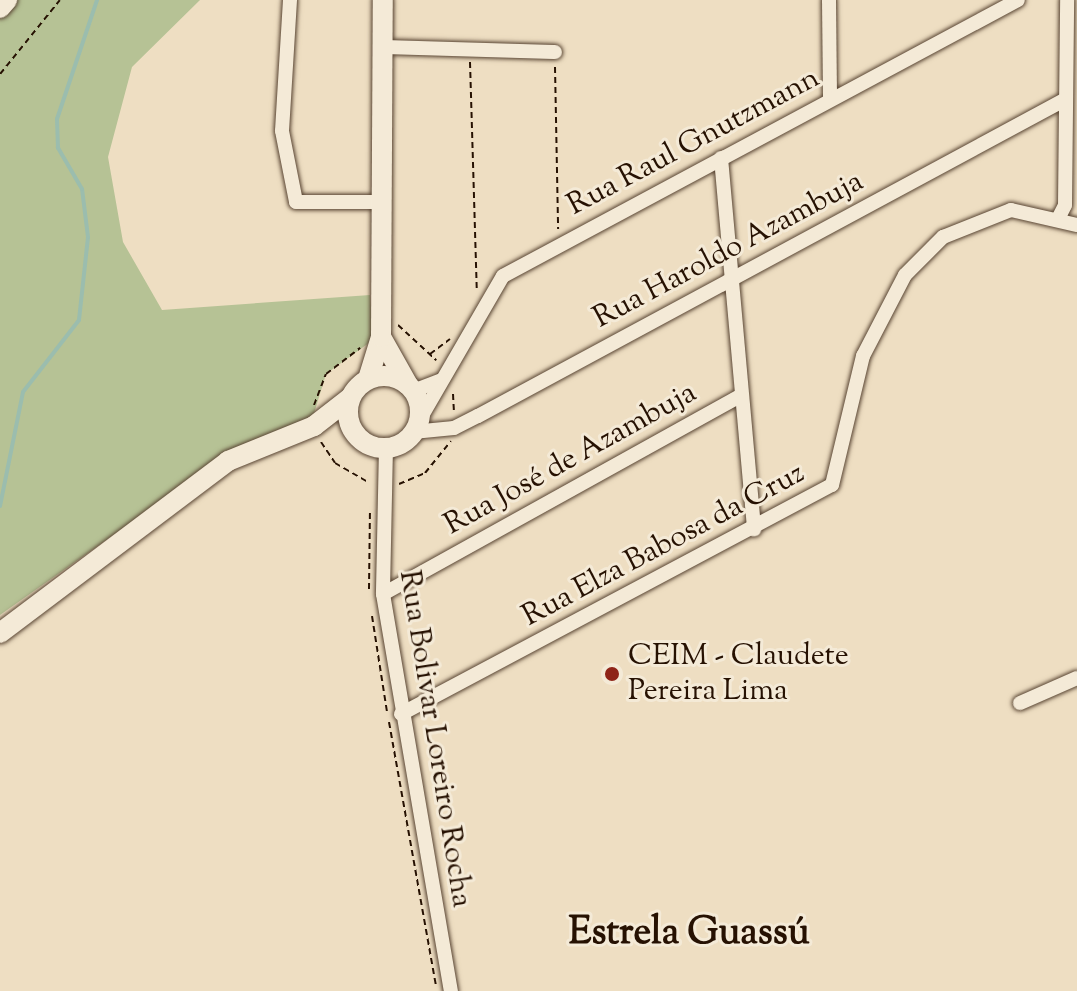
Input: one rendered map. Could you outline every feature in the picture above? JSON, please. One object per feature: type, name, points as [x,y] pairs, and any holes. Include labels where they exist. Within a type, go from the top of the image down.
[{"type":"street","points":[[0,8],[7,0]]},
{"type":"street","points":[[290,0],[282,131],[296,202],[380,202]]},
{"type":"street","points":[[0,633],[228,461],[313,426],[350,398],[368,379],[381,337],[383,0]]},
{"type":"street","points":[[829,0],[830,99]]},
{"type":"street","name":"Rua Raul Gnutzmann","points":[[415,429],[477,310],[503,276],[1018,0]]},
{"type":"street","points":[[1059,217],[1066,99],[1067,0]]},
{"type":"street","points":[[383,47],[555,52]]},
{"type":"street","name":"Rua Haroldo Azambuja","points":[[415,429],[454,428],[1066,99]]},
{"type":"street","points":[[721,158],[754,530]]},
{"type":"street","name":"Rua Elza Babosa da Cruz","points":[[401,714],[754,530],[832,485],[859,367],[916,261],[955,229],[994,212],[1059,217],[1077,225]]},
{"type":"street","points":[[313,426],[356,435],[386,447],[415,429],[410,388],[381,337]]},
{"type":"street","points":[[368,379],[389,376],[410,388],[444,376]]},
{"type":"street","name":"Rua José de Azambuja","points":[[383,594],[742,395]]},
{"type":"street","points":[[350,398],[356,435]]},
{"type":"street","name":"Rua Bolivar Loreiro Rocha","points":[[386,447],[390,494],[383,594],[401,714],[451,991]]},
{"type":"street","points":[[1020,703],[1077,678]]},
{"type":"path","points":[[0,74],[60,0]]},
{"type":"path","points":[[470,49],[477,310]]},
{"type":"path","points":[[555,52],[558,246]]},
{"type":"path","points":[[398,309],[403,337],[444,376]]},
{"type":"path","points":[[313,426],[335,463],[372,484]]},
{"type":"green space","points":[[0,0],[200,0],[132,67],[108,157],[123,242],[162,310],[370,295],[373,340],[326,374],[312,420],[228,454],[0,615]]},
{"type":"waterway","points":[[0,506],[23,392],[79,320],[88,237],[82,189],[58,148],[57,119],[97,0]]},
{"type":"place","name":"CEIM - Claudete Pereira Lima","points":[[612,674]]},
{"type":"district","name":"Estrela Guassú","points":[[689,935]]}]
